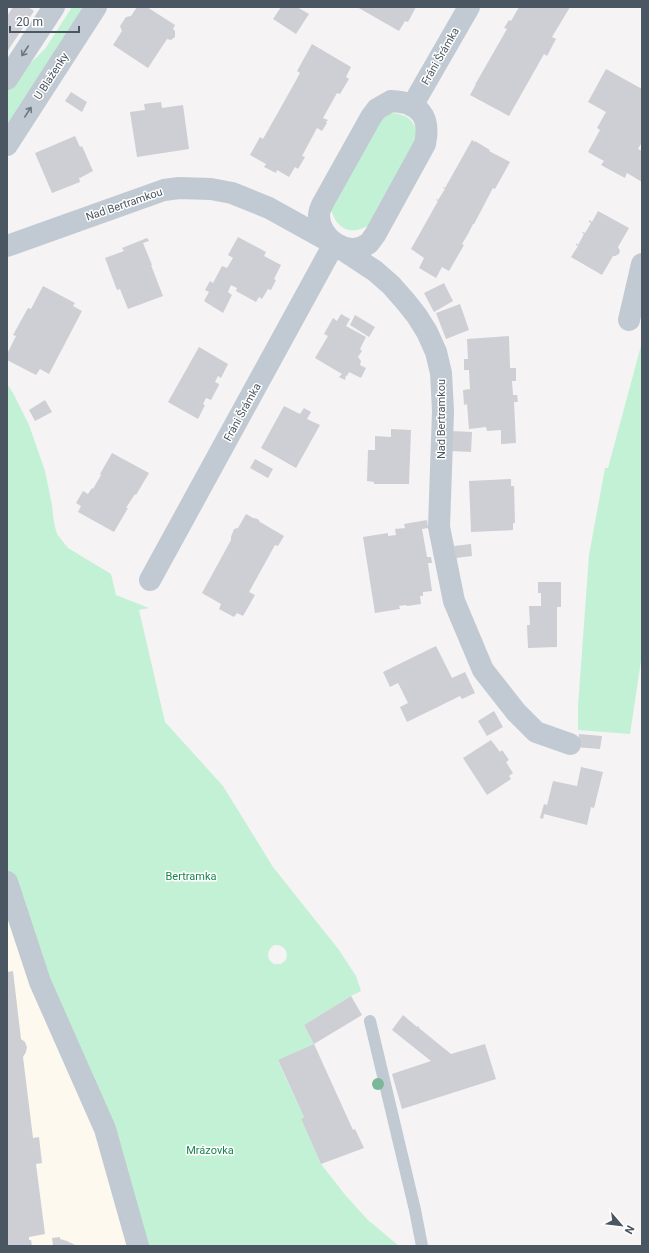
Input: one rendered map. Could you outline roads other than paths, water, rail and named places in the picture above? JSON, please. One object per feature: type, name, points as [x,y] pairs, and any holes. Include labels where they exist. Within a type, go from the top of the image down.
[{"type":"street","points":[[7,79],[54,7]]},
{"type":"street","name":"U Blaženky","points":[[7,145],[96,7]]},
{"type":"street","name":"Fráni Šrámka","points":[[412,106],[469,7]]},
{"type":"street","points":[[391,101],[406,103],[412,106],[422,113],[426,120],[428,128],[425,144],[375,235],[369,243],[361,247],[348,248],[334,244],[322,229],[319,213],[323,203],[371,117],[377,109],[391,101]]},
{"type":"street","name":"Nad Bertramkou","points":[[7,246],[164,190],[179,188],[211,189],[232,193],[269,208],[334,244],[375,271],[391,285],[417,316],[427,332],[436,352],[441,373],[443,411],[438,527],[454,601],[483,670],[516,712],[536,732],[570,744]]},
{"type":"street","name":"Fráni Šrámka","points":[[150,580],[334,244]]},
{"type":"street","points":[[629,320],[642,264]]},
{"type":"street","points":[[7,882],[40,982],[105,1129],[138,1246]]},
{"type":"lane","points":[[370,1021],[415,1210],[422,1246]]},
{"type":"park label","name":"Bertramka","points":[[191,876]]},
{"type":"park label","name":"Mrázovka","points":[[210,1150]]}]
